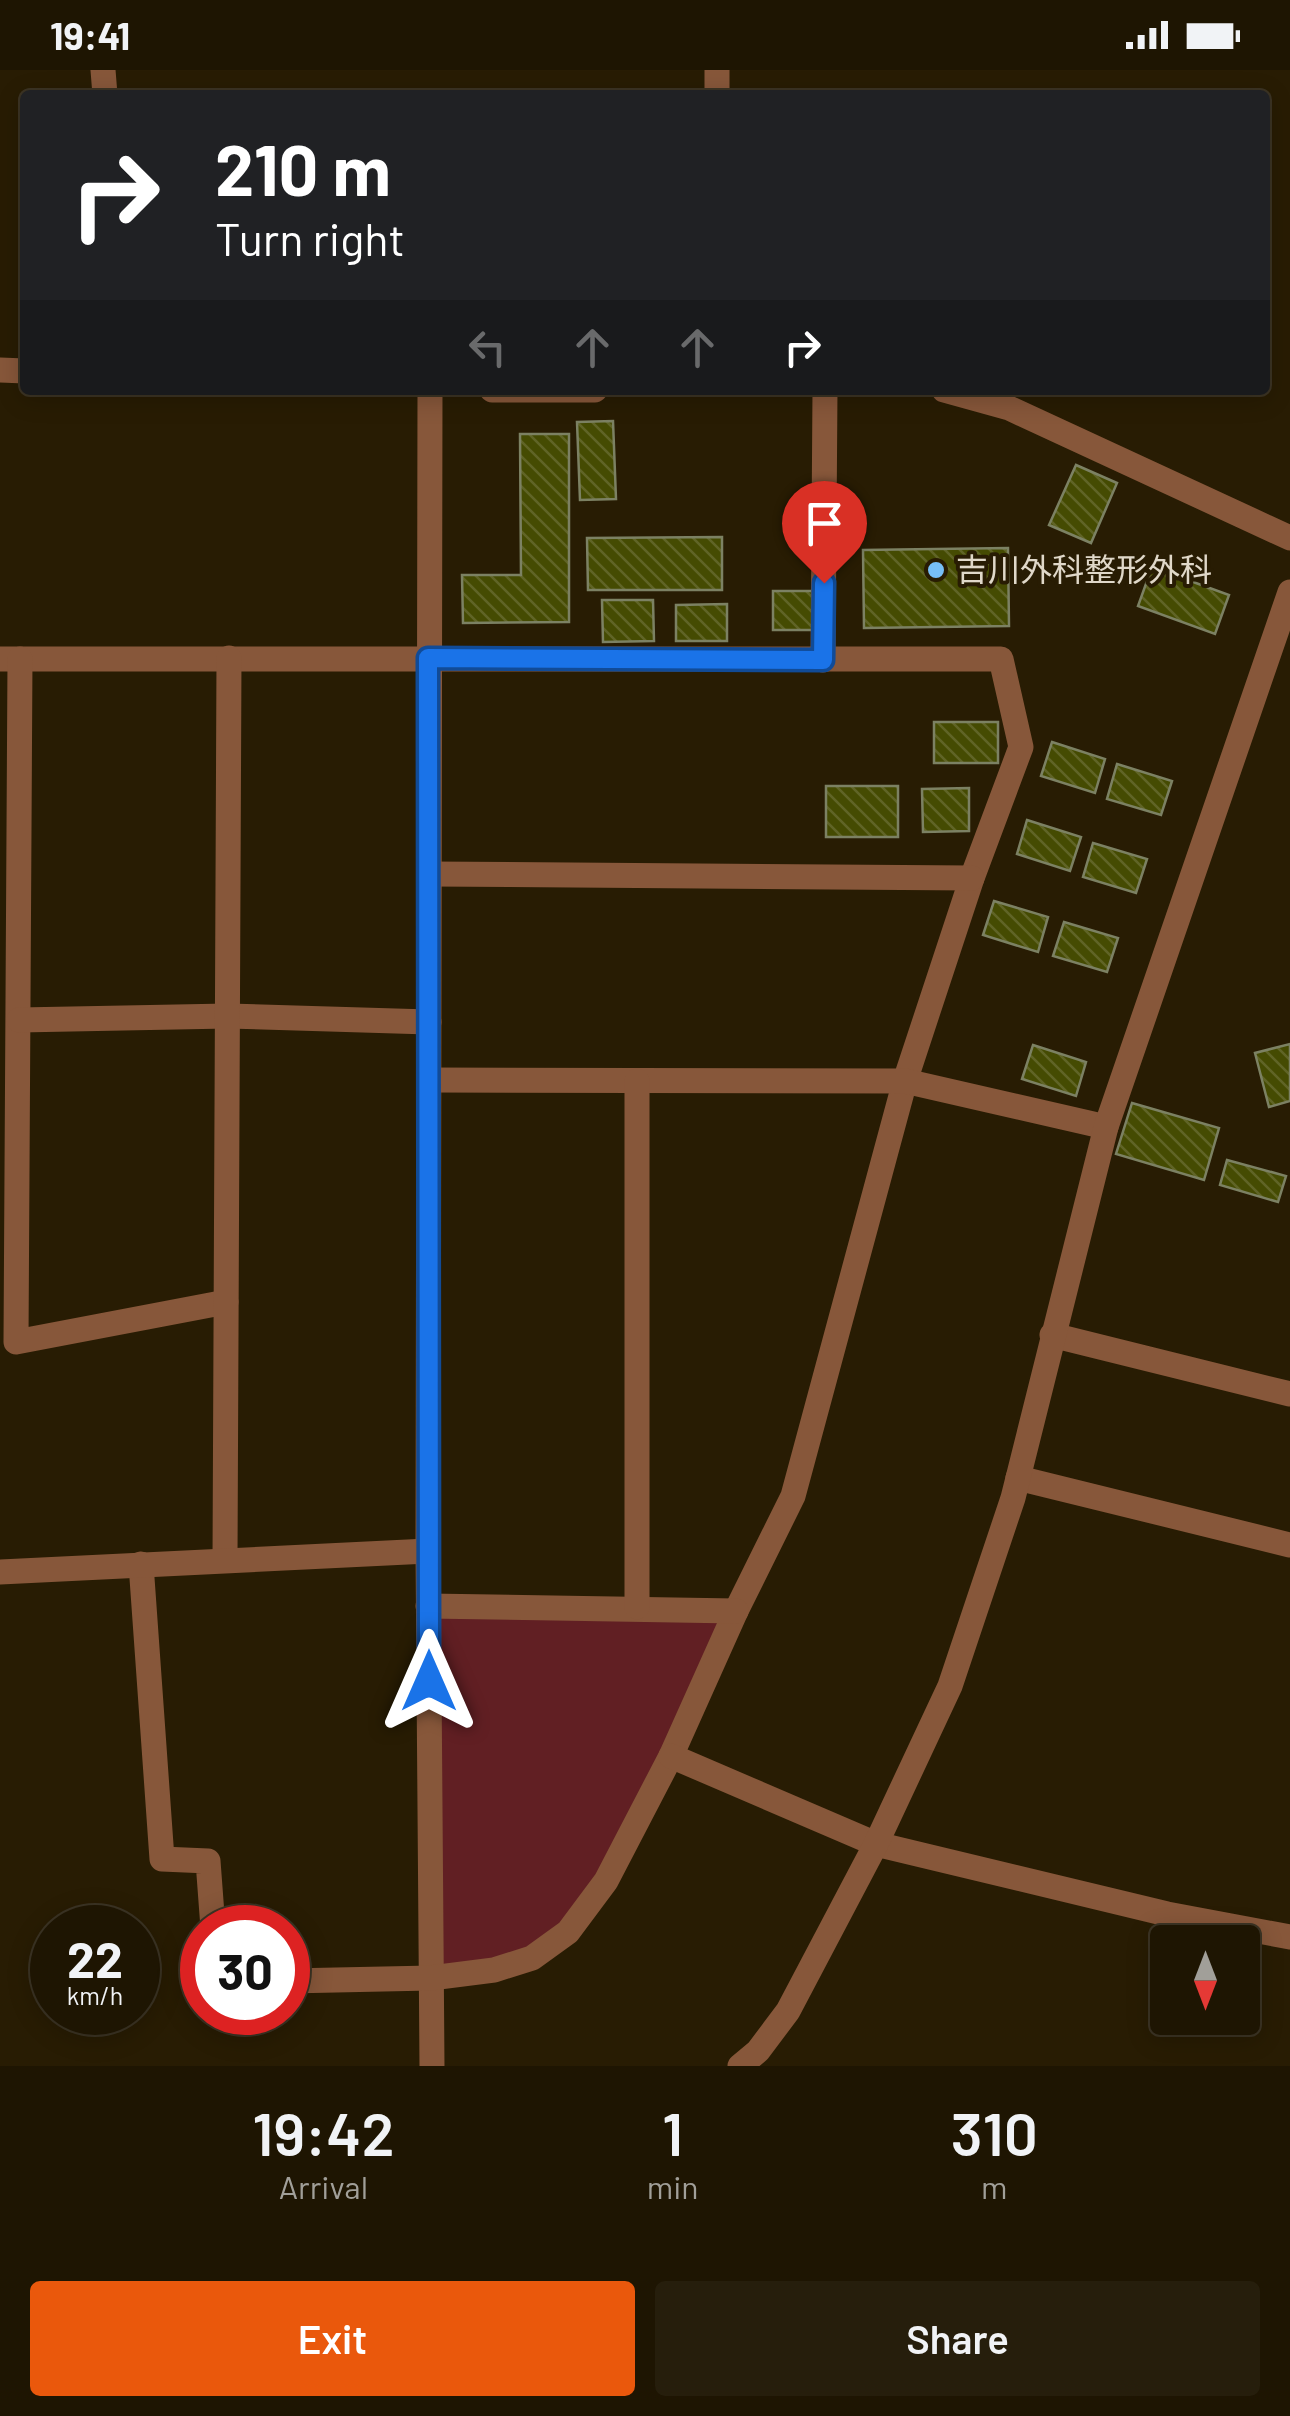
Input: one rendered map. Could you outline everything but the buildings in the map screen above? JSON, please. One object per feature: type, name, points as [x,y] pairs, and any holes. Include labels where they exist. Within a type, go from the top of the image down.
[{"type":"street","points":[[430,395],[428,1606],[432,2066]]},
{"type":"street","points":[[823,660],[825,395]]},
{"type":"street","points":[[962,395],[1008,408],[1290,538]]},
{"type":"street","points":[[752,2064],[788,2012],[876,1844],[950,1686],[1018,1478],[1106,1127],[1290,592]]},
{"type":"street","points":[[224,1560],[229,658]]},
{"type":"street","points":[[226,1302],[16,1342],[19,1020],[9,961],[10,659],[1000,658],[1021,747],[972,878],[905,1080],[793,1496],[736,1610],[672,1756],[606,1881],[568,1932],[532,1958],[494,1970],[431,1978],[310,1981]]},
{"type":"street","points":[[430,874],[972,878]]},
{"type":"street","points":[[19,1020],[228,1016],[429,1022]]},
{"type":"street","points":[[431,1080],[905,1080],[1106,1127]]},
{"type":"street","points":[[637,1080],[637,1607]]},
{"type":"street","points":[[1052,1334],[1290,1394]]},
{"type":"street","points":[[1018,1478],[1290,1545]]},
{"type":"street","points":[[0,1572],[428,1552]]},
{"type":"street","points":[[142,1564],[162,1859],[208,1861],[211,1905]]},
{"type":"street","points":[[428,1606],[736,1610]]},
{"type":"street","points":[[672,1756],[876,1844],[1167,1914],[1290,1937]]},
{"type":"shaded area","points":[[428,1606],[736,1611],[606,1881],[532,1958],[431,1978]]},
{"type":"place","name":"吉川外科整形外科","points":[[936,570]]},
{"type":"route","points":[[429,1681],[428,658],[823,660],[824,583]]}]
